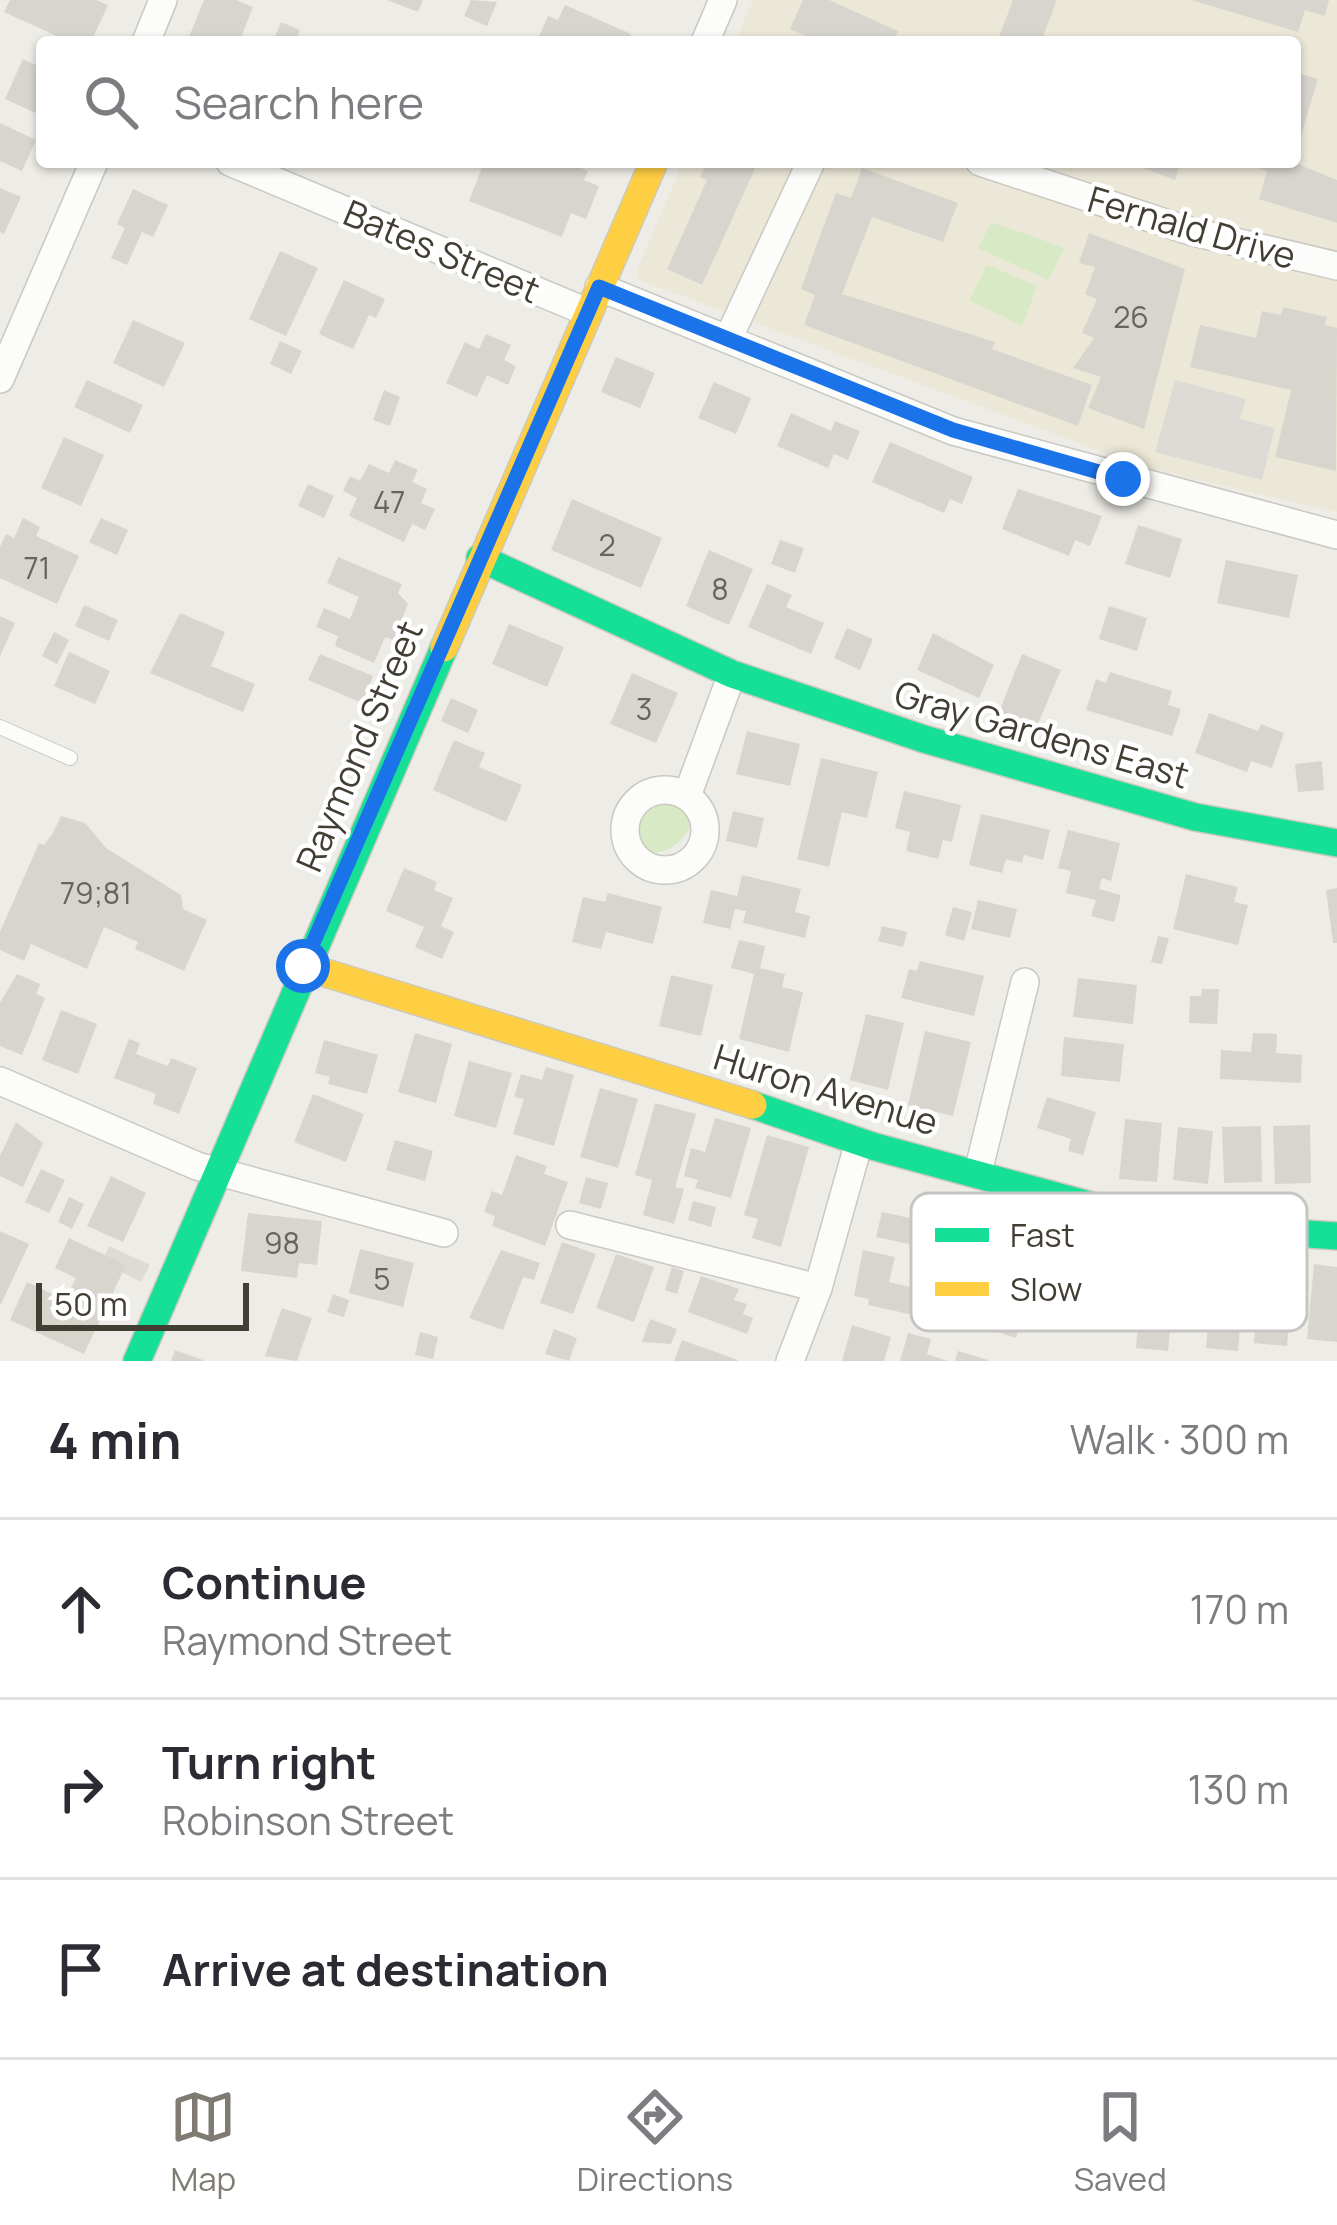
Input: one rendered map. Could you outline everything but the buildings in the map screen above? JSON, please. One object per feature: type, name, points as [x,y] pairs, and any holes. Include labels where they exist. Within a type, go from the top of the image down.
[{"type":"street","points":[[148,36],[162,0]]},
{"type":"street","points":[[708,36],[723,0]]},
{"type":"street","points":[[0,379],[91,168]]},
{"type":"street","name":"Bates Street","points":[[246,168],[593,300],[728,339],[953,430],[1337,535]]},
{"type":"street","name":"Raymond Street","points":[[137,1361],[303,966],[651,168]]},
{"type":"street","points":[[728,339],[808,168]]},
{"type":"street","name":"Fernald Drive","points":[[998,168],[1193,232],[1337,266]]},
{"type":"street","name":"Gray Gardens East","points":[[480,558],[732,674],[1046,776],[1195,817],[1337,843]]},
{"type":"street","points":[[687,796],[732,674]]},
{"type":"street","name":"Huron Avenue","points":[[303,966],[660,1074],[859,1142],[1051,1193]]},
{"type":"street","points":[[978,1172],[1025,982]]},
{"type":"street","points":[[0,1081],[197,1166],[444,1233]]},
{"type":"street","points":[[790,1361],[818,1288],[859,1142]]},
{"type":"street","points":[[570,1225],[818,1288]]},
{"type":"street","name":"Huron Avenue","points":[[1307,1234],[1337,1236]]},
{"type":"lane","points":[[0,727],[70,758]]},
{"type":"shaded area","points":[[753,0],[1337,0],[1337,512],[1147,468],[639,280],[636,273],[680,168],[1301,168],[1301,36],[738,36]]},
{"type":"shaded area","points":[[1175,380],[1246,399],[1240,419],[1275,428],[1262,480],[1155,452]]},
{"type":"shaded area","points":[[109,1246],[150,1265],[141,1282],[102,1262]]},
{"type":"green space","points":[[991,222],[1065,248],[1048,280],[978,248]]},
{"type":"green space","points":[[987,265],[1037,286],[1022,326],[969,300]]},
{"type":"green space","points":[[669,800],[682,804],[694,821],[673,846],[642,853],[628,831],[637,816]]},
{"type":"traffic: fast","points":[[480,558],[732,674],[924,739],[1195,817],[1337,843]]},
{"type":"traffic: fast","points":[[137,1361],[444,648]]},
{"type":"traffic: fast","points":[[753,1105],[872,1146],[1045,1193]]},
{"type":"traffic: fast","points":[[1307,1234],[1337,1236]]},
{"type":"traffic: slow","points":[[444,648],[651,168]]},
{"type":"traffic: slow","points":[[303,966],[753,1105]]},
{"type":"route","points":[[303,966],[599,287],[953,430],[1123,479]]}]
